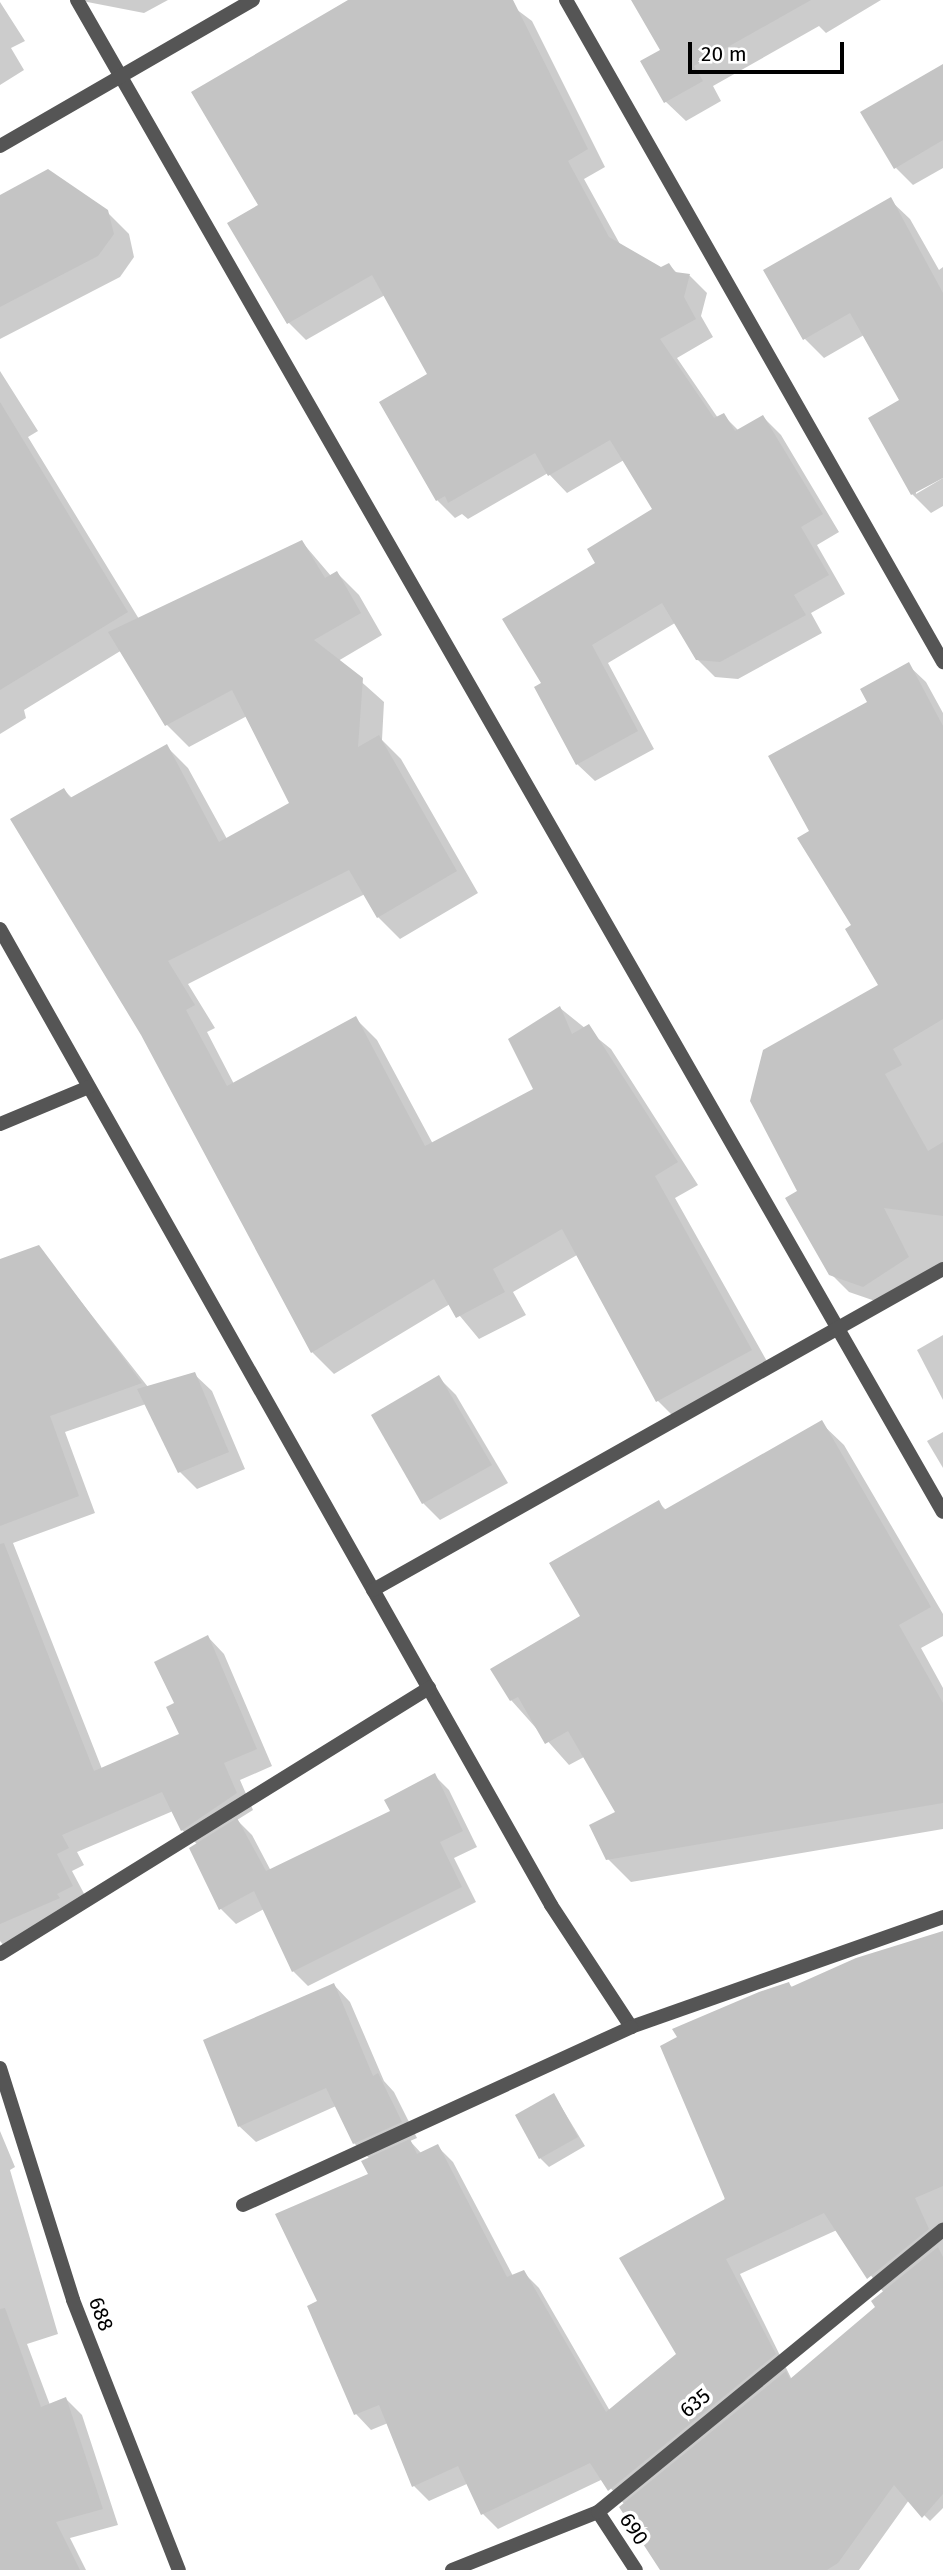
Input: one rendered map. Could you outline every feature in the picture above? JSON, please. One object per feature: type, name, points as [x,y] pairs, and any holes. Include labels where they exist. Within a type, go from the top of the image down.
[{"type":"street","points":[[77,0],[943,1512]]},
{"type":"street","points":[[0,146],[253,0]]},
{"type":"street","points":[[566,0],[943,662]]},
{"type":"street","points":[[0,929],[551,1905],[631,2026]]},
{"type":"street","points":[[0,1124],[89,1087]]},
{"type":"street","points":[[373,1590],[943,1269]]},
{"type":"street","points":[[0,1954],[429,1688]]},
{"type":"street","points":[[243,2205],[631,2026],[943,1917]]},
{"type":"street","name":"688","points":[[0,2068],[73,2300],[179,2570]]},
{"type":"street","name":"635","points":[[452,2570],[598,2512],[943,2230]]},
{"type":"street","name":"690","points":[[598,2512],[636,2570]]},
{"type":"building","points":[[348,0],[513,0],[588,149],[568,161],[609,237],[661,267],[669,263],[675,272],[690,274],[684,297],[696,319],[660,339],[714,418],[724,413],[735,431],[763,415],[823,514],[801,527],[829,575],[794,595],[806,615],[720,662],[696,660],[662,603],[592,645],[638,731],[576,765],[534,687],[541,683],[502,619],[595,563],[587,549],[652,509],[610,440],[548,476],[535,453],[448,503],[445,496],[436,501],[379,402],[427,374],[372,275],[287,324],[227,223],[258,205],[191,92]]},
{"type":"building","points":[[631,0],[811,0],[694,66],[703,81],[664,103],[640,61],[660,50]]},
{"type":"building","points":[[943,64],[943,140],[894,169],[860,112]]},
{"type":"building","points":[[48,169],[108,210],[114,234],[98,256],[0,307],[0,195]]},
{"type":"building","points":[[891,197],[943,293],[943,478],[911,495],[868,418],[899,400],[850,313],[803,340],[763,270]]},
{"type":"building","points":[[0,402],[128,612],[0,690]]},
{"type":"building","points":[[302,540],[325,578],[337,571],[361,613],[314,640],[363,678],[358,747],[379,735],[457,871],[377,918],[349,870],[168,961],[195,1005],[186,1010],[227,1086],[356,1016],[425,1146],[533,1089],[508,1039],[560,1006],[572,1034],[589,1024],[678,1162],[655,1176],[752,1350],[656,1402],[562,1229],[493,1269],[505,1292],[456,1318],[434,1279],[311,1353],[141,1035],[10,819],[64,788],[70,798],[167,744],[219,842],[289,803],[232,690],[165,726],[108,632]]},
{"type":"building","points":[[909,662],[943,726],[943,1019],[893,1049],[902,1065],[885,1074],[928,1151],[943,1142],[943,1216],[884,1208],[909,1257],[863,1287],[829,1275],[785,1198],[797,1191],[750,1101],[763,1050],[878,985],[845,929],[851,925],[797,838],[809,831],[768,756],[867,702],[860,689]]},
{"type":"building","points":[[39,1245],[142,1383],[50,1416],[79,1496],[0,1526],[0,1259]]},
{"type":"building","points":[[195,1372],[229,1452],[178,1473],[137,1389]]},
{"type":"building","points":[[439,1375],[492,1465],[422,1504],[371,1415]]},
{"type":"building","points":[[822,1420],[931,1607],[899,1625],[943,1703],[943,1803],[606,1860],[589,1825],[615,1812],[568,1731],[545,1744],[518,1697],[510,1701],[490,1669],[580,1616],[549,1563],[659,1500],[664,1510]]},
{"type":"building","points":[[4,1543],[94,1771],[179,1734],[166,1707],[174,1703],[154,1662],[208,1635],[257,1749],[224,1763],[237,1793],[181,1831],[162,1792],[62,1835],[69,1848],[57,1854],[73,1886],[57,1894],[60,1898],[0,1924],[0,1544]]},
{"type":"building","points":[[435,1773],[463,1831],[440,1842],[462,1887],[292,1972],[254,1891],[219,1910],[189,1848],[237,1818],[266,1871],[390,1811],[384,1800]]},
{"type":"building","points":[[943,1931],[943,2186],[915,2198],[929,2229],[867,2279],[824,2213],[726,2259],[776,2354],[608,2491],[590,2463],[481,2515],[458,2466],[412,2487],[379,2405],[354,2415],[307,2306],[317,2301],[275,2214],[368,2174],[361,2161],[410,2139],[417,2154],[438,2144],[507,2277],[524,2270],[606,2412],[676,2354],[619,2258],[725,2199],[660,2046],[677,2037],[672,2029],[759,1992],[789,1982],[791,1987],[856,1958]]},
{"type":"building","points":[[334,1983],[373,2076],[378,2073],[402,2122],[353,2144],[326,2088],[238,2127],[203,2040]]},
{"type":"building","points":[[554,2093],[578,2137],[539,2159],[515,2115]]},
{"type":"building","points":[[938,2247],[943,2257],[943,2494],[922,2518],[894,2485],[838,2563],[827,2570],[660,2570],[619,2507],[786,2371],[790,2379],[875,2307],[871,2301]]},
{"type":"building","points":[[5,2308],[41,2407],[66,2397],[103,2509],[56,2522],[80,2570],[0,2570],[0,2309]]}]
